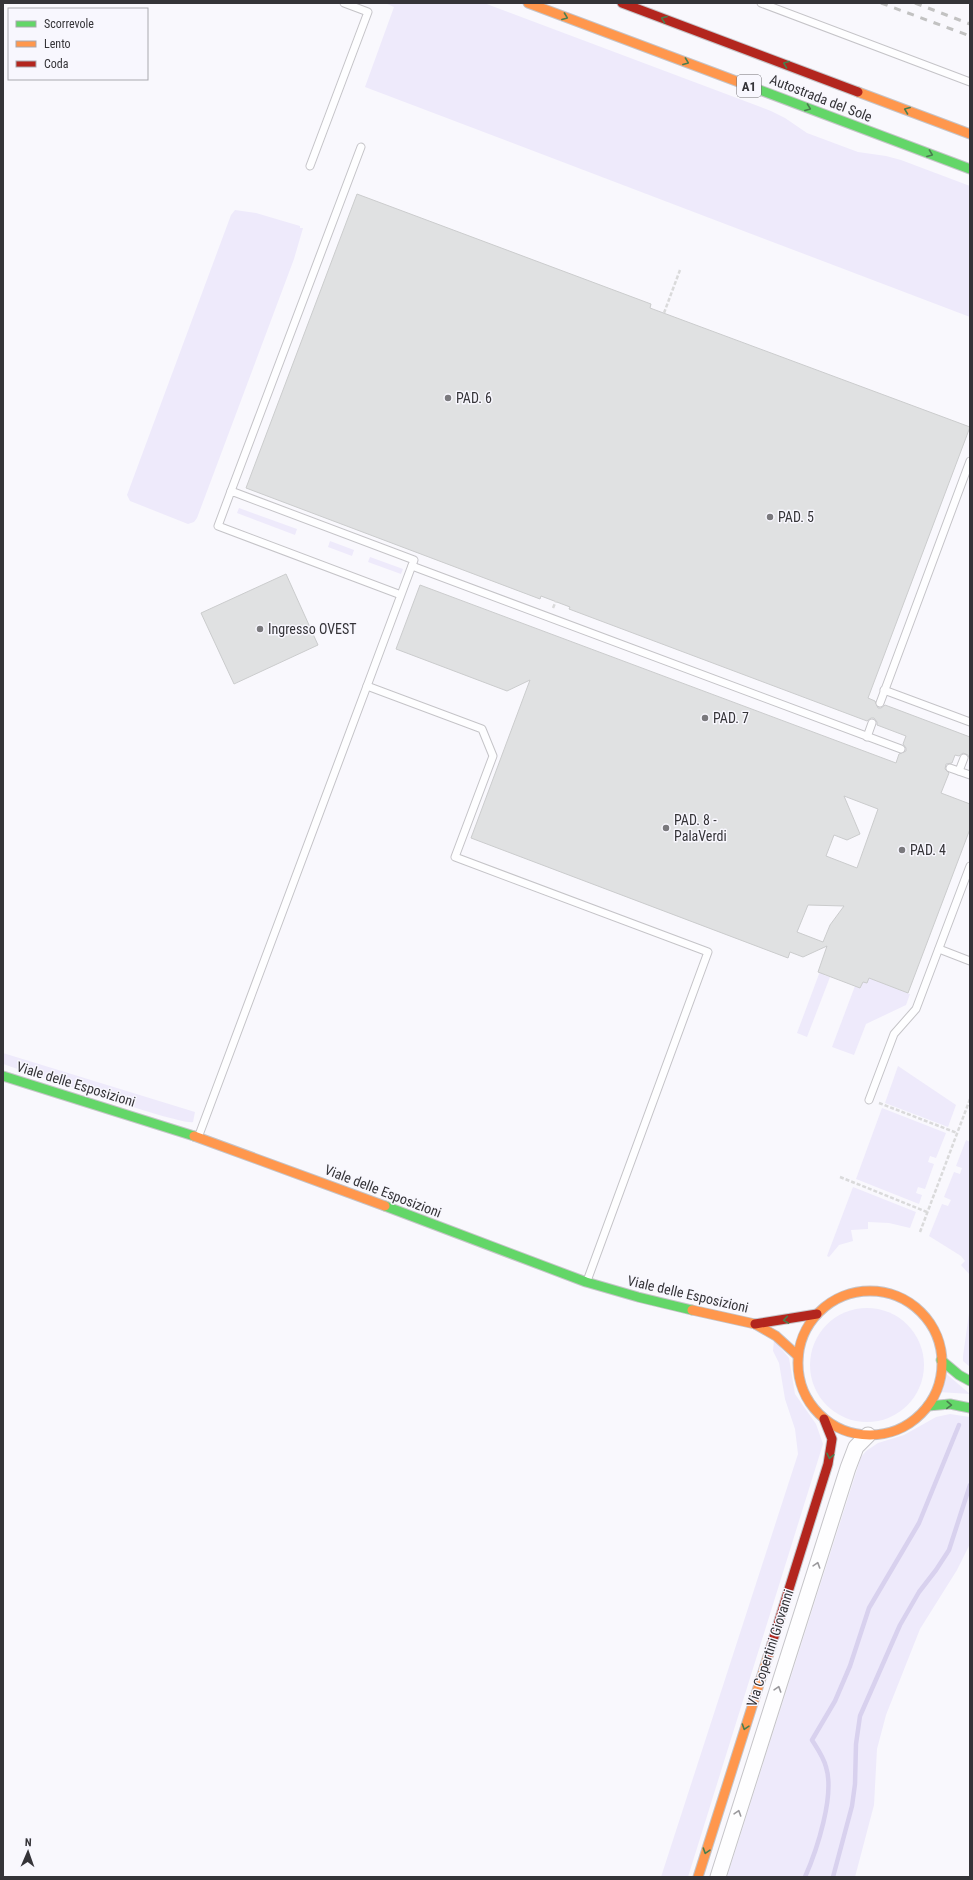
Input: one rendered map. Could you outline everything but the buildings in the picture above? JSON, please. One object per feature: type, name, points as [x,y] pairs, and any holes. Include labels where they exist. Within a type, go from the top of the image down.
[{"type":"main road","name":"Autostrada del Sole","points":[[528,3],[970,169]]},
{"type":"main road","name":"Autostrada del Sole","points":[[622,3],[970,134]]},
{"type":"main road","name":"Viale delle Esposizioni","points":[[3,1076],[199,1137],[586,1282],[638,1297],[755,1324],[776,1336],[798,1356]]},
{"type":"main road","name":"Viale delle Esposizioni","points":[[871,1292],[891,1295],[909,1304],[924,1316],[932,1327],[942,1360],[940,1380],[928,1406],[913,1421],[895,1431],[868,1436],[844,1431],[824,1419],[808,1401],[799,1378],[798,1356],[801,1340],[808,1326],[817,1314],[833,1301],[851,1294],[871,1292]]},
{"type":"main road","name":"Viale delle Esposizioni","points":[[755,1324],[788,1320],[817,1314]]},
{"type":"main road","points":[[942,1360],[959,1375],[970,1381]]},
{"type":"main road","points":[[928,1406],[950,1404],[970,1408]]},
{"type":"main road","name":"Via Copertini Giovanni","points":[[698,1877],[828,1464],[832,1438],[824,1419]]},
{"type":"street","name":"Via Copertini Giovanni","points":[[718,1877],[848,1468],[856,1447],[868,1436]]},
{"type":"lane","points":[[310,166],[368,12],[344,3]]},
{"type":"lane","points":[[761,3],[970,82]]},
{"type":"lane","points":[[360,147],[218,526],[401,595]]},
{"type":"lane","points":[[880,703],[970,461]]},
{"type":"lane","points":[[199,1137],[414,560],[231,491]]},
{"type":"lane","points":[[412,566],[901,749]]},
{"type":"lane","points":[[367,686],[482,729],[492,756],[455,857],[708,952],[586,1282]]},
{"type":"lane","points":[[884,690],[970,722]]},
{"type":"lane","points":[[867,737],[872,723]]},
{"type":"lane","points":[[959,771],[964,758]]},
{"type":"lane","points":[[950,768],[970,775]]},
{"type":"lane","points":[[869,1100],[894,1034],[916,1009],[970,866]]},
{"type":"lane","points":[[939,949],[970,961]]},
{"type":"path","points":[[664,313],[680,270]]},
{"type":"path","points":[[920,1232],[970,1099]]},
{"type":"path","points":[[869,1100],[957,1133]]},
{"type":"path","points":[[840,1177],[927,1212]]},
{"type":"shaded area","points":[[385,3],[484,3],[771,111],[785,118],[807,133],[858,152],[901,160],[970,186],[970,317],[365,87],[394,7]]},
{"type":"shaded area","points":[[235,210],[256,213],[303,228],[294,259],[197,518],[194,522],[188,524],[130,501],[127,495],[231,215]]},
{"type":"shaded area","points":[[239,508],[297,529],[295,535],[237,513]]},
{"type":"shaded area","points":[[330,541],[354,550],[352,556],[328,547]]},
{"type":"shaded area","points":[[370,557],[403,569],[401,574],[368,562]]},
{"type":"shaded area","points":[[822,966],[827,968],[824,975],[830,977],[807,1037],[797,1033]]},
{"type":"shaded area","points":[[869,978],[910,994],[906,1005],[866,1024],[854,1055],[832,1047],[855,986],[860,988],[863,982],[867,983]]},
{"type":"shaded area","points":[[3,1053],[195,1112],[193,1122],[183,1121],[134,1108],[3,1064]]},
{"type":"shaded area","points":[[898,1066],[956,1105],[948,1127],[885,1103]]},
{"type":"shaded area","points":[[882,1108],[946,1133],[936,1158],[930,1156],[928,1162],[934,1164],[925,1189],[918,1187],[916,1193],[922,1195],[919,1204],[856,1179]]},
{"type":"shaded area","points":[[966,1140],[970,1142],[970,1275],[961,1265],[965,1261],[961,1256],[929,1236],[942,1204],[948,1206],[951,1200],[944,1197],[954,1172],[960,1174],[962,1168],[956,1166]]},
{"type":"shaded area","points":[[853,1187],[916,1212],[910,1228],[889,1223],[868,1222],[868,1229],[851,1230],[853,1241],[839,1245],[829,1257],[827,1256]]},
{"type":"shaded area","points":[[970,1306],[970,1367],[963,1361],[963,1356]]},
{"type":"shaded area","points":[[867,1308],[889,1312],[899,1317],[915,1333],[920,1343],[924,1365],[920,1387],[915,1397],[899,1413],[889,1418],[867,1422],[845,1418],[835,1413],[819,1397],[814,1387],[810,1365],[814,1343],[819,1333],[835,1317],[845,1312]]},
{"type":"shaded area","points":[[774,1340],[789,1358],[795,1394],[816,1424],[823,1444],[688,1877],[661,1877],[798,1454],[795,1429],[785,1399],[779,1363],[773,1351]]},
{"type":"shaded area","points":[[943,1371],[970,1394],[938,1392]]},
{"type":"shaded area","points":[[950,1414],[970,1417],[970,1544],[957,1570],[920,1629],[886,1715],[877,1749],[874,1805],[855,1877],[727,1877],[861,1457],[866,1451],[878,1443],[904,1435],[936,1417]]},
{"type":"waterway","points":[[805,1877],[819,1838],[828,1792],[828,1779],[825,1764],[812,1740],[835,1701],[850,1666],[869,1608],[919,1523],[959,1425]]},
{"type":"waterway","points":[[833,1877],[852,1806],[855,1784],[856,1744],[860,1716],[900,1625],[919,1592],[949,1550],[970,1485]]},
{"type":"railway","points":[[881,3],[970,36]]},
{"type":"railway","points":[[915,3],[970,24]]},
{"type":"traffic: fast","points":[[744,84],[970,169]]},
{"type":"traffic: fast","points":[[3,1076],[194,1136]]},
{"type":"traffic: fast","points":[[385,1206],[586,1282],[638,1297],[692,1310]]},
{"type":"traffic: fast","points":[[941,1360],[959,1375],[970,1381]]},
{"type":"traffic: fast","points":[[928,1406],[950,1404],[970,1408]]},
{"type":"traffic: slow","points":[[528,3],[744,84]]},
{"type":"traffic: slow","points":[[858,92],[970,134]]},
{"type":"traffic: slow","points":[[194,1136],[385,1206]]},
{"type":"traffic: slow","points":[[870,1291],[891,1294],[910,1303],[921,1312],[930,1323],[939,1342],[942,1363],[939,1384],[930,1403],[921,1414],[910,1423],[891,1432],[870,1435],[849,1432],[830,1423],[819,1414],[810,1403],[801,1384],[798,1363],[801,1342],[810,1323],[819,1312],[830,1303],[849,1294],[870,1291]]},
{"type":"traffic: slow","points":[[692,1310],[755,1324],[776,1336],[798,1356]]},
{"type":"traffic: slow","points":[[698,1877],[769,1653]]},
{"type":"traffic: jam","points":[[622,3],[858,92]]},
{"type":"traffic: jam","points":[[755,1324],[817,1314]]},
{"type":"traffic: jam","points":[[769,1653],[828,1464],[832,1439],[824,1419]]},
{"type":"place","name":"PAD. 6","points":[[448,398]]},
{"type":"place","name":"PAD. 5","points":[[770,517]]},
{"type":"place","name":"Ingresso OVEST","points":[[260,629]]},
{"type":"place","name":"PAD. 7","points":[[705,718]]},
{"type":"place","name":"PAD. 8 - PalaVerdi","points":[[666,828]]},
{"type":"place","name":"PAD. 4","points":[[902,850]]}]
